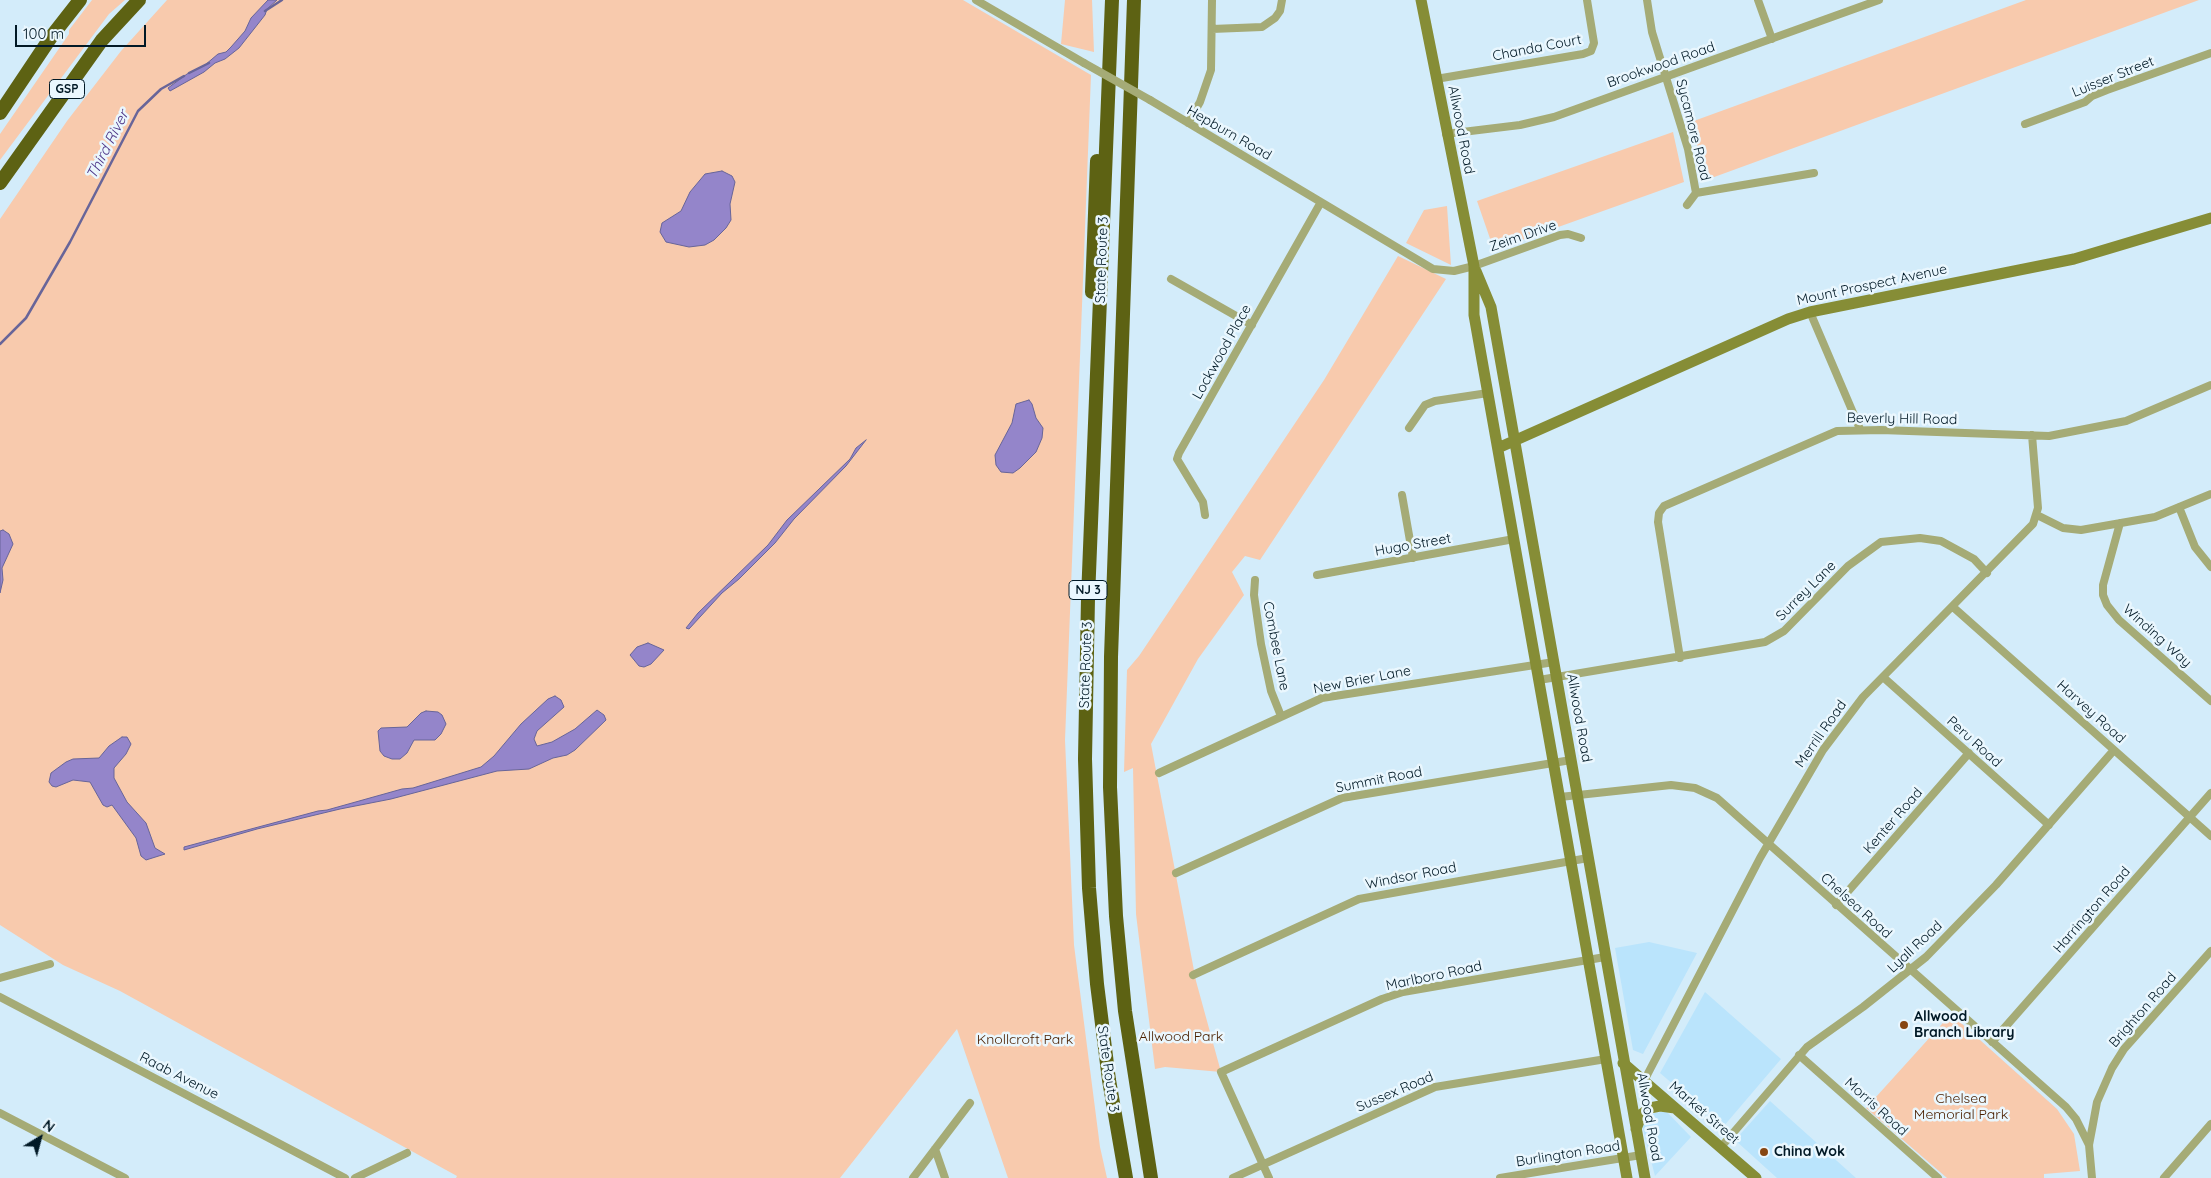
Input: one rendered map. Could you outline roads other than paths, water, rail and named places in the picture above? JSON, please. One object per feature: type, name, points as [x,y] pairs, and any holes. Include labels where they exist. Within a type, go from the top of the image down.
[{"type":"highway","points":[[0,114],[51,37],[80,0]]},
{"type":"highway","name":"GSP","points":[[0,183],[102,40],[139,0]]},
{"type":"highway","points":[[1095,422],[1092,304],[1103,0]]},
{"type":"highway","name":"State Route 3","points":[[1112,0],[1085,694],[1086,824],[1092,928],[1102,1024],[1126,1178]]},
{"type":"highway","name":"State Route 3","points":[[1134,5],[1110,657],[1110,778],[1114,883],[1121,979],[1133,1075],[1151,1178]]},
{"type":"main road","name":"Allwood Road","points":[[1421,0],[1446,134],[1474,266],[1491,307],[1645,1178]]},
{"type":"main road","name":"Mount Prospect Avenue","points":[[1498,448],[1788,319],[1810,312],[2074,259],[2211,218]]},
{"type":"main road","name":"Allwood Road","points":[[1474,266],[1474,315],[1627,1178]]},
{"type":"main road","name":"Market Street","points":[[1606,1059],[1624,1063],[1756,1178]]},
{"type":"main road","points":[[1636,1129],[1642,1114],[1650,1108],[1660,1106],[1675,1108]]},
{"type":"street","name":"Hepburn Road","points":[[976,0],[1150,100],[1433,269],[1454,271],[1474,266]]},
{"type":"street","points":[[1188,123],[1209,81],[1211,70],[1212,0]]},
{"type":"street","points":[[1212,29],[1262,27],[1280,12],[1282,0]]},
{"type":"street","name":"Chanda Court","points":[[1436,79],[1583,54],[1591,51],[1594,43],[1587,0]]},
{"type":"street","name":"Sycamore Road","points":[[1647,0],[1652,32],[1688,149],[1696,193],[1687,205]]},
{"type":"street","points":[[1758,0],[1772,39]]},
{"type":"street","name":"Brookwood Road","points":[[1446,134],[1540,121],[1879,0]]},
{"type":"street","name":"Luisser Street","points":[[2024,124],[2085,102],[2092,96],[2211,53]]},
{"type":"street","points":[[1696,193],[1814,174]]},
{"type":"street","name":"Lockwood Place","points":[[1205,515],[1203,502],[1177,459],[1321,202]]},
{"type":"street","name":"Zeim Drive","points":[[1474,266],[1560,235],[1568,234],[1581,238]]},
{"type":"street","points":[[1171,279],[1252,325]]},
{"type":"street","points":[[1810,312],[1860,429]]},
{"type":"street","name":"Beverly Hill Road","points":[[1680,658],[1658,522],[1659,512],[1664,506],[1837,431],[1860,429],[2050,436],[2126,422],[2211,385]]},
{"type":"street","points":[[1409,428],[1425,405],[1435,401],[1488,393]]},
{"type":"street","points":[[2032,435],[2038,492],[2037,515],[2072,530],[2147,519],[2211,494]]},
{"type":"street","points":[[1402,495],[1413,558]]},
{"type":"street","points":[[2179,507],[2195,547],[2211,567]]},
{"type":"street","name":"Merrill Road","points":[[1644,1081],[1768,844],[1823,750],[1863,697],[2028,531],[2037,515]]},
{"type":"street","name":"Winding Way","points":[[2120,524],[2103,585],[2103,596],[2107,605],[2119,620],[2211,701]]},
{"type":"street","name":"Surrey Lane","points":[[1539,680],[1753,646],[1774,638],[1795,622],[1848,566],[1881,542],[1913,538],[1942,541],[1974,559],[1987,573]]},
{"type":"street","name":"Hugo Street","points":[[1317,575],[1514,539]]},
{"type":"street","name":"Combee Lane","points":[[1255,580],[1254,595],[1261,644],[1271,691],[1281,716]]},
{"type":"street","name":"Harvey Road","points":[[1954,607],[2211,836]]},
{"type":"street","name":"New Brier Lane","points":[[1159,774],[1322,698],[1554,662]]},
{"type":"street","name":"Peru Road","points":[[1883,677],[2049,824]]},
{"type":"street","name":"Lyall Road","points":[[1720,1148],[1799,1055],[1926,957],[1996,885],[2114,750]]},
{"type":"street","name":"Kenter Road","points":[[1836,905],[1969,754]]},
{"type":"street","name":"Summit Road","points":[[1176,873],[1342,798],[1571,760]]},
{"type":"street","name":"Chelsea Road","points":[[1560,797],[1671,785],[1695,788],[1717,798],[2066,1107],[2076,1118],[2089,1146]]},
{"type":"street","name":"Harrington Road","points":[[1992,1042],[2211,793]]},
{"type":"street","name":"Windsor Road","points":[[1193,975],[1359,899],[1588,858]]},
{"type":"street","name":"Brighton Road","points":[[2092,1178],[2089,1146],[2097,1102],[2112,1068],[2124,1049],[2211,951]]},
{"type":"street","name":"Marlboro Road","points":[[1263,1165],[1221,1072],[1382,999],[1403,992],[1605,957]]},
{"type":"street","points":[[0,978],[50,964]]},
{"type":"street","name":"Raab Avenue","points":[[0,997],[345,1178]]},
{"type":"street","name":"Morris Road","points":[[1799,1055],[1938,1178]]},
{"type":"street","name":"Sussex Road","points":[[1233,1178],[1435,1087],[1606,1059]]},
{"type":"street","points":[[913,1178],[970,1104]]},
{"type":"street","points":[[0,1113],[125,1178]]},
{"type":"street","points":[[2164,1178],[2211,1124]]},
{"type":"street","points":[[935,1149],[945,1178]]},
{"type":"street","points":[[356,1178],[407,1153]]},
{"type":"street","name":"Burlington Road","points":[[1500,1178],[1641,1155]]},
{"type":"street","points":[[1263,1165],[1269,1178]]},
{"type":"waterway","name":"Third River","points":[[265,11],[282,0]]},
{"type":"waterway","name":"Third River","points":[[189,73],[209,63]]},
{"type":"waterway","name":"Third River","points":[[0,344],[26,318],[70,242],[138,111],[161,89],[184,76]]},
{"type":"place","name":"Allwood Branch Library","points":[[1904,1025]]},
{"type":"place","name":"China Wok","points":[[1764,1152]]},
{"type":"park label","name":"Allwood Park","points":[[1181,1037]]},
{"type":"park label","name":"Knollcroft Park","points":[[1025,1040]]},
{"type":"park label","name":"Chelsea Memorial Park","points":[[1961,1108]]}]
